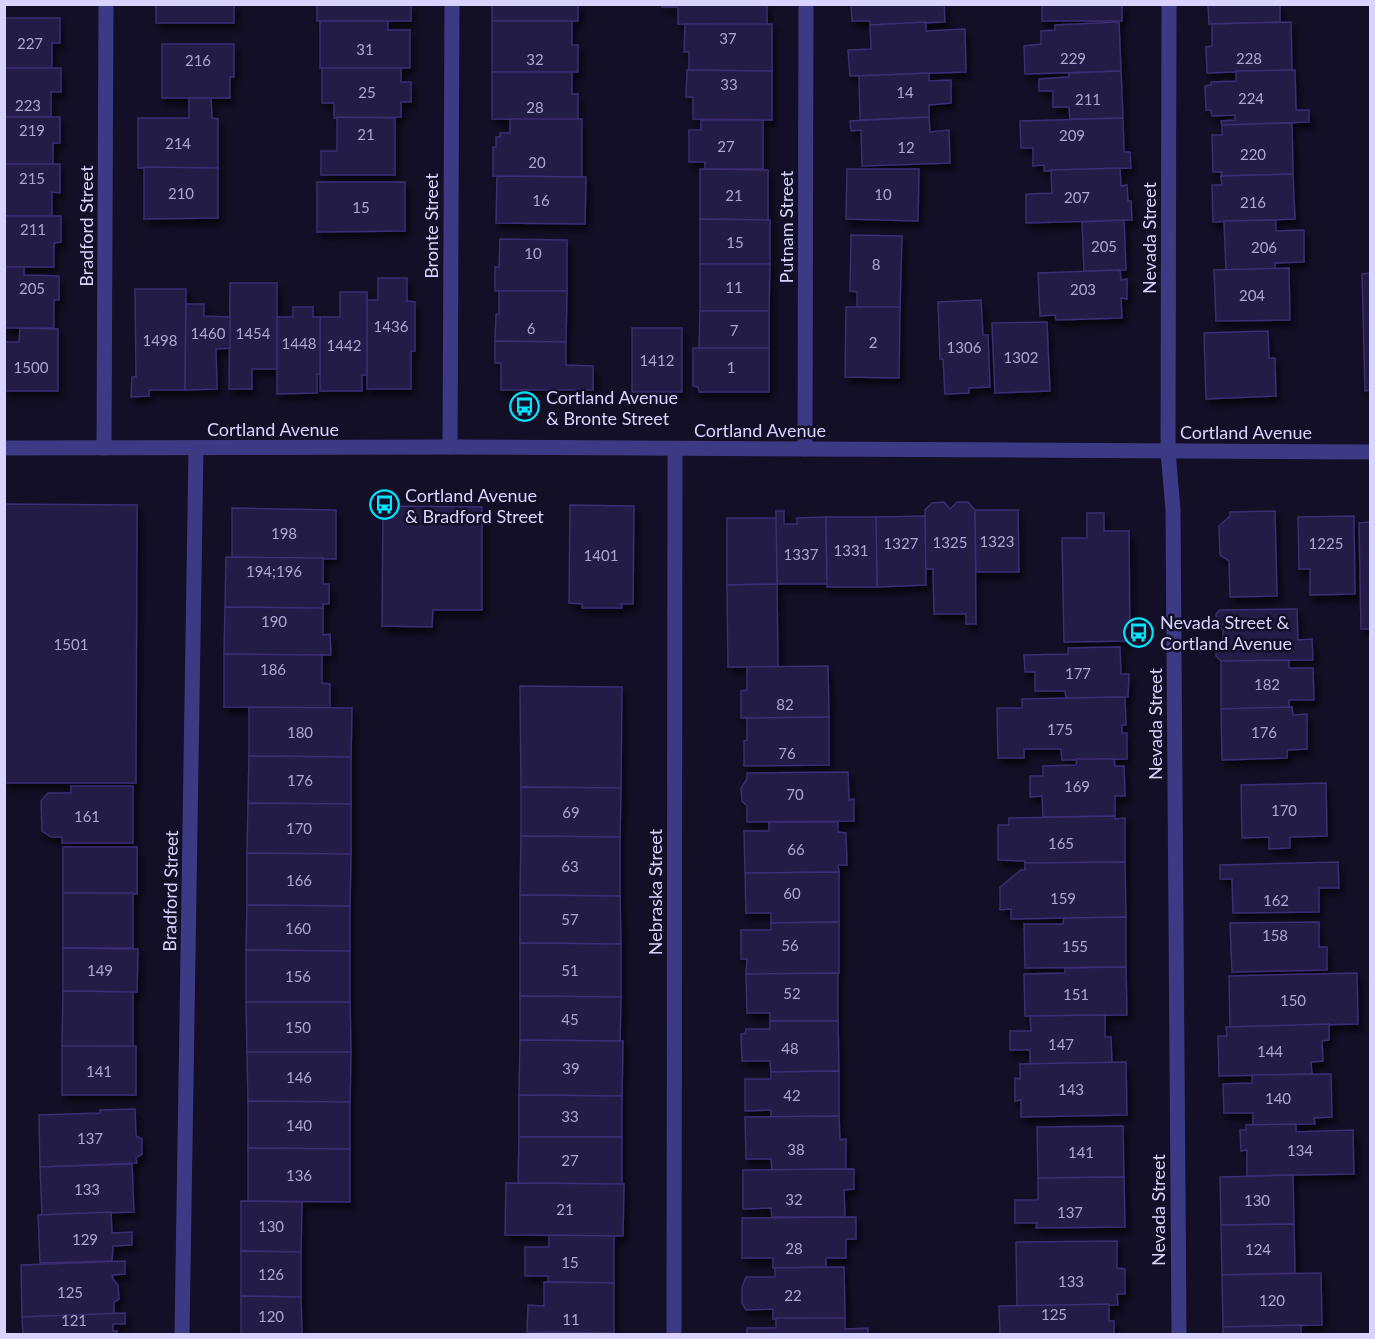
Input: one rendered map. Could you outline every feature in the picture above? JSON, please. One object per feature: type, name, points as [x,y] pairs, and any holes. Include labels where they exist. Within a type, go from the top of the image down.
[{"type":"street","name":"Bradford Street","points":[[104,448],[106,4]]},
{"type":"street","name":"Bronte Street","points":[[450,447],[452,4]]},
{"type":"street","name":"Putnam Street","points":[[805,449],[806,4]]},
{"type":"street","name":"Nevada Street","points":[[1169,4],[1168,451],[1173,510],[1179,1335]]},
{"type":"street","name":"Cortland Avenue","points":[[4,448],[450,447],[1371,452]]},
{"type":"street","name":"Bradford Street","points":[[182,1335],[196,448]]},
{"type":"street","name":"Nebraska Street","points":[[674,1335],[675,449]]},
{"type":"building","points":[[156,4],[234,4],[234,23],[156,23]]},
{"type":"building","points":[[317,4],[411,4],[411,21],[317,21]]},
{"type":"building","points":[[492,4],[578,4],[578,21],[492,21]]},
{"type":"building","points":[[662,4],[767,4],[767,25],[678,24],[678,7],[662,7]]},
{"type":"building","points":[[851,4],[944,4],[945,22],[870,25],[870,21],[852,21]]},
{"type":"building","points":[[1042,4],[1122,4],[1122,21],[1042,21]]},
{"type":"building","points":[[1208,4],[1280,4],[1280,22],[1209,24]]},
{"type":"building","points":[[4,18],[60,18],[60,43],[52,43],[52,68],[4,68]]},
{"type":"building","points":[[320,21],[388,21],[388,30],[410,30],[410,68],[320,68]]},
{"type":"building","points":[[492,21],[572,21],[572,45],[578,45],[578,72],[492,72]]},
{"type":"building","points":[[926,22],[926,31],[965,29],[966,72],[850,76],[848,50],[871,49],[870,25]]},
{"type":"building","points":[[1119,22],[1121,71],[1025,74],[1024,46],[1041,44],[1041,31],[1055,30],[1055,25]]},
{"type":"building","points":[[1291,22],[1292,70],[1207,73],[1206,47],[1212,46],[1212,24]]},
{"type":"building","points":[[685,24],[772,24],[772,71],[689,70],[689,52],[684,52]]},
{"type":"building","points":[[162,44],[234,44],[234,77],[230,77],[230,98],[162,98]]},
{"type":"building","points":[[4,68],[61,68],[61,92],[51,92],[51,117],[4,117]]},
{"type":"building","points":[[322,68],[401,68],[401,82],[411,82],[411,102],[401,102],[401,117],[334,118],[334,103],[322,103]]},
{"type":"building","points":[[687,70],[772,71],[772,120],[693,119],[693,97],[686,97]]},
{"type":"building","points":[[1295,70],[1296,110],[1309,110],[1309,122],[1222,125],[1221,121],[1235,120],[1235,115],[1212,116],[1211,110],[1206,110],[1205,86],[1211,85],[1211,82],[1236,81],[1236,71]]},
{"type":"building","points":[[1121,71],[1123,118],[1070,119],[1069,107],[1053,107],[1053,91],[1039,91],[1039,79],[1069,77],[1069,73]]},
{"type":"building","points":[[492,72],[572,72],[572,94],[578,94],[578,120],[492,119]]},
{"type":"building","points":[[929,73],[929,81],[951,80],[951,103],[929,105],[929,117],[860,120],[859,76]]},
{"type":"building","points":[[189,98],[211,98],[212,118],[218,119],[218,168],[138,168],[138,118],[189,118]]},
{"type":"building","points":[[4,117],[60,117],[60,143],[53,143],[53,164],[4,164]]},
{"type":"building","points":[[337,117],[395,118],[395,175],[321,175],[321,151],[337,151]]},
{"type":"building","points":[[929,117],[930,132],[949,130],[950,163],[862,166],[861,130],[851,131],[850,121]]},
{"type":"building","points":[[1123,118],[1124,152],[1130,152],[1131,168],[1044,171],[1044,165],[1033,166],[1033,148],[1021,148],[1020,121]]},
{"type":"building","points":[[510,119],[582,119],[582,177],[493,176],[493,147],[496,147],[496,137],[500,137],[500,133],[510,133]]},
{"type":"building","points":[[701,120],[763,120],[763,169],[705,169],[705,162],[689,162],[689,130],[701,130]]},
{"type":"building","points":[[1292,123],[1293,174],[1221,176],[1222,172],[1213,172],[1212,135],[1222,135],[1222,125]]},
{"type":"building","points":[[4,164],[60,164],[60,193],[52,192],[52,216],[4,216]]},
{"type":"building","points":[[144,167],[218,168],[218,218],[144,219]]},
{"type":"building","points":[[1120,168],[1121,186],[1127,185],[1128,201],[1131,201],[1132,220],[1026,223],[1026,194],[1052,193],[1051,170]]},
{"type":"building","points":[[700,169],[768,170],[768,220],[700,219]]},
{"type":"building","points":[[847,169],[919,169],[918,221],[846,219]]},
{"type":"building","points":[[1293,174],[1295,219],[1213,222],[1212,185],[1222,185],[1221,176]]},
{"type":"building","points":[[497,176],[586,177],[585,224],[496,223]]},
{"type":"building","points":[[317,182],[405,182],[405,231],[317,232]]},
{"type":"building","points":[[4,216],[61,216],[61,242],[54,243],[54,267],[4,267]]},
{"type":"building","points":[[700,219],[770,220],[770,264],[700,264]]},
{"type":"building","points":[[1124,220],[1126,270],[1084,271],[1082,222]]},
{"type":"building","points":[[1276,220],[1276,231],[1304,230],[1304,262],[1275,263],[1275,269],[1226,270],[1224,221]]},
{"type":"building","points":[[851,235],[902,236],[900,307],[857,307],[857,292],[850,291]]},
{"type":"building","points":[[500,239],[567,240],[567,291],[495,291],[495,267],[499,267]]},
{"type":"building","points":[[700,264],[770,264],[769,311],[700,311]]},
{"type":"building","points":[[4,267],[24,267],[24,275],[59,276],[59,300],[54,300],[54,328],[4,328]]},
{"type":"building","points":[[1289,268],[1290,320],[1216,321],[1214,270]]},
{"type":"building","points":[[1120,270],[1121,280],[1127,279],[1127,299],[1121,298],[1122,318],[1056,320],[1055,315],[1040,316],[1038,273]]},
{"type":"building","points":[[1370,273],[1370,390],[1365,391],[1362,274]]},
{"type":"building","points":[[378,278],[407,278],[407,301],[415,302],[415,351],[411,351],[411,389],[367,389],[367,300],[378,300]]},
{"type":"building","points":[[230,283],[277,283],[277,369],[252,369],[252,389],[229,389]]},
{"type":"building","points":[[135,289],[186,289],[185,390],[149,390],[149,396],[131,397],[132,377],[136,377]]},
{"type":"building","points":[[499,291],[567,291],[566,342],[495,341],[496,314],[499,314]]},
{"type":"building","points":[[340,292],[367,292],[367,375],[362,375],[362,391],[320,391],[320,317],[340,317]]},
{"type":"building","points":[[981,300],[983,335],[988,335],[990,387],[969,388],[969,393],[945,394],[943,359],[940,359],[938,302]]},
{"type":"building","points":[[186,304],[204,304],[204,316],[230,317],[230,348],[216,349],[217,389],[185,390]]},
{"type":"building","points":[[293,307],[313,307],[313,317],[320,317],[320,374],[317,374],[317,393],[277,394],[277,317],[293,317]]},
{"type":"building","points":[[846,307],[900,307],[899,378],[845,377]]},
{"type":"building","points":[[700,311],[769,311],[769,348],[699,348]]},
{"type":"building","points":[[1047,322],[1050,391],[995,393],[992,323]]},
{"type":"building","points":[[20,328],[58,329],[58,391],[4,391],[4,342],[19,342]]},
{"type":"building","points":[[632,328],[682,328],[682,392],[632,392]]},
{"type":"building","points":[[1268,331],[1269,358],[1275,358],[1276,396],[1206,399],[1204,333]]},
{"type":"building","points":[[495,341],[566,342],[566,365],[593,366],[593,390],[501,390],[501,363],[495,363]]},
{"type":"building","points":[[693,348],[769,348],[769,392],[699,392],[698,387],[693,386]]},
{"type":"building","points":[[944,502],[950,509],[957,502],[968,502],[975,510],[976,624],[966,624],[966,614],[934,614],[933,569],[925,569],[925,510],[932,503]]},
{"type":"building","points":[[4,504],[137,505],[136,783],[4,783]]},
{"type":"building","points":[[570,505],[634,506],[633,604],[621,604],[622,608],[582,608],[582,604],[569,603]]},
{"type":"building","points":[[383,506],[482,507],[482,610],[433,610],[432,627],[382,626]]},
{"type":"building","points":[[232,508],[336,510],[336,559],[232,557]]},
{"type":"building","points":[[975,510],[1018,510],[1019,572],[976,572]]},
{"type":"building","points":[[776,511],[784,511],[784,524],[797,524],[797,518],[826,517],[827,584],[777,584]]},
{"type":"building","points":[[1275,511],[1277,596],[1230,597],[1229,561],[1220,555],[1219,526],[1230,516],[1230,512]]},
{"type":"building","points":[[1087,513],[1104,513],[1104,531],[1129,531],[1130,641],[1064,642],[1062,538],[1087,538]]},
{"type":"building","points":[[925,516],[926,585],[877,587],[876,517]]},
{"type":"building","points":[[1354,516],[1355,594],[1310,595],[1310,569],[1299,569],[1298,517]]},
{"type":"building","points":[[826,517],[876,517],[877,587],[827,587]]},
{"type":"building","points":[[727,518],[776,518],[777,584],[727,585]]},
{"type":"building","points":[[1370,522],[1370,629],[1361,629],[1359,523]]},
{"type":"building","points":[[226,557],[323,558],[323,584],[329,584],[329,604],[323,604],[323,608],[225,607]]},
{"type":"building","points":[[777,584],[778,667],[728,667],[727,585]]},
{"type":"building","points":[[225,607],[323,608],[323,635],[330,634],[331,655],[224,654]]},
{"type":"building","points":[[1297,609],[1298,640],[1312,639],[1313,660],[1221,661],[1216,656],[1216,643],[1223,640],[1223,630],[1217,627],[1216,614],[1220,610]]},
{"type":"building","points":[[1120,647],[1121,674],[1129,674],[1128,697],[1066,698],[1065,691],[1035,691],[1035,672],[1025,672],[1024,655],[1068,654],[1068,648]]},
{"type":"building","points":[[224,654],[322,655],[322,683],[330,684],[330,708],[224,707]]},
{"type":"building","points":[[1289,660],[1289,668],[1313,668],[1314,700],[1289,700],[1289,708],[1221,709],[1221,661]]},
{"type":"building","points":[[828,666],[829,717],[741,718],[741,691],[747,690],[747,667]]},
{"type":"building","points":[[520,686],[622,687],[621,788],[521,787]]},
{"type":"building","points":[[1125,697],[1126,725],[1122,725],[1122,733],[1127,733],[1127,759],[1062,760],[1061,749],[1024,749],[1024,758],[998,758],[997,708],[1022,708],[1022,699]]},
{"type":"building","points":[[249,707],[352,708],[351,757],[249,756]]},
{"type":"building","points":[[1292,707],[1293,715],[1307,714],[1307,749],[1287,750],[1287,758],[1222,760],[1221,709]]},
{"type":"building","points":[[829,717],[829,765],[744,766],[747,718]]},
{"type":"building","points":[[249,756],[351,757],[351,804],[248,803]]},
{"type":"building","points":[[1077,759],[1114,759],[1115,766],[1124,766],[1125,796],[1115,796],[1115,816],[1043,817],[1042,796],[1030,797],[1030,776],[1043,776],[1043,766],[1076,765]]},
{"type":"building","points":[[848,772],[849,800],[854,799],[854,821],[747,822],[747,806],[742,801],[741,788],[747,779],[747,773]]},
{"type":"building","points":[[1326,783],[1327,836],[1290,837],[1290,848],[1269,849],[1269,837],[1242,838],[1241,785]]},
{"type":"building","points":[[71,786],[133,786],[133,843],[62,843],[62,837],[51,837],[42,831],[41,801],[48,793],[71,793]]},
{"type":"building","points":[[521,787],[621,788],[620,837],[521,836]]},
{"type":"building","points":[[248,803],[351,804],[351,854],[247,853]]},
{"type":"building","points":[[1115,816],[1115,819],[1125,818],[1125,862],[1025,863],[1025,861],[998,860],[998,825],[1009,825],[1009,818]]},
{"type":"building","points":[[769,822],[838,822],[838,832],[846,833],[847,865],[838,865],[839,872],[745,873],[744,831],[769,831]]},
{"type":"building","points":[[521,836],[620,837],[620,896],[520,895]]},
{"type":"building","points":[[63,847],[137,847],[137,894],[63,893]]},
{"type":"building","points":[[247,853],[351,854],[350,906],[247,905]]},
{"type":"building","points":[[1125,862],[1126,917],[1011,919],[1011,909],[1000,910],[1000,887],[1021,870],[1025,870],[1025,863]]},
{"type":"building","points":[[1338,862],[1339,888],[1319,888],[1319,912],[1233,913],[1232,879],[1220,879],[1220,865]]},
{"type":"building","points":[[839,872],[839,922],[771,923],[771,913],[746,913],[745,873]]},
{"type":"building","points":[[63,893],[133,893],[133,948],[63,948]]},
{"type":"building","points":[[520,895],[620,896],[621,944],[520,943]]},
{"type":"building","points":[[247,905],[350,906],[350,951],[246,950]]},
{"type":"building","points":[[1126,917],[1126,967],[1025,968],[1024,924],[1063,924],[1064,918]]},
{"type":"building","points":[[839,922],[839,973],[746,974],[747,959],[741,959],[741,930],[771,930],[771,923]]},
{"type":"building","points":[[1319,922],[1319,947],[1327,947],[1327,970],[1232,972],[1230,923]]},
{"type":"building","points":[[520,943],[621,944],[621,997],[520,996]]},
{"type":"building","points":[[63,948],[138,949],[137,992],[63,991]]},
{"type":"building","points":[[246,950],[350,951],[350,1002],[246,1002]]},
{"type":"building","points":[[1126,967],[1127,1015],[1025,1016],[1024,974],[1065,973],[1065,968]]},
{"type":"building","points":[[838,973],[838,1021],[770,1021],[770,1013],[747,1013],[746,974]]},
{"type":"building","points":[[1357,973],[1358,1024],[1230,1027],[1229,976]]},
{"type":"building","points":[[63,991],[133,992],[133,1047],[62,1046]]},
{"type":"building","points":[[520,996],[621,997],[620,1041],[520,1040]]},
{"type":"building","points":[[246,1002],[350,1002],[351,1052],[247,1052]]},
{"type":"building","points":[[1105,1015],[1105,1037],[1111,1037],[1112,1063],[1030,1064],[1030,1050],[1010,1050],[1010,1031],[1031,1031],[1030,1016]]},
{"type":"building","points":[[770,1021],[838,1021],[839,1071],[771,1072],[770,1061],[742,1061],[741,1034],[745,1034],[746,1029],[770,1029]]},
{"type":"building","points":[[1329,1024],[1329,1040],[1322,1041],[1323,1061],[1311,1062],[1312,1074],[1219,1076],[1218,1036],[1227,1036],[1226,1027]]},
{"type":"building","points":[[520,1040],[623,1041],[622,1096],[519,1095]]},
{"type":"building","points":[[62,1046],[136,1046],[136,1095],[62,1095]]},
{"type":"building","points":[[247,1052],[351,1052],[350,1102],[248,1101]]},
{"type":"building","points":[[1126,1062],[1127,1115],[1021,1117],[1021,1100],[1015,1101],[1015,1078],[1020,1079],[1020,1064]]},
{"type":"building","points":[[839,1071],[839,1116],[771,1117],[771,1110],[745,1111],[745,1079],[771,1079],[771,1072]]},
{"type":"building","points":[[1331,1074],[1332,1117],[1314,1118],[1315,1124],[1253,1125],[1253,1113],[1224,1113],[1223,1084],[1252,1083],[1252,1075]]},
{"type":"building","points":[[519,1095],[622,1096],[622,1137],[519,1137]]},
{"type":"building","points":[[248,1101],[350,1102],[350,1149],[248,1148]]},
{"type":"building","points":[[135,1109],[136,1136],[142,1139],[142,1154],[136,1158],[137,1163],[40,1167],[39,1115],[100,1113],[100,1110]]},
{"type":"building","points":[[839,1116],[840,1140],[846,1139],[846,1169],[772,1170],[771,1159],[746,1159],[745,1117]]},
{"type":"building","points":[[1296,1124],[1296,1132],[1353,1130],[1354,1174],[1247,1176],[1247,1150],[1241,1151],[1240,1130],[1246,1130],[1246,1125]]},
{"type":"building","points":[[1123,1126],[1124,1177],[1038,1178],[1037,1127]]},
{"type":"building","points":[[519,1137],[622,1137],[622,1184],[518,1183]]},
{"type":"building","points":[[248,1148],[350,1149],[350,1202],[248,1201]]},
{"type":"building","points":[[132,1164],[134,1212],[42,1215],[40,1167]]},
{"type":"building","points":[[854,1169],[854,1189],[844,1190],[845,1217],[772,1217],[771,1208],[743,1209],[743,1170]]},
{"type":"building","points":[[1293,1175],[1294,1224],[1221,1225],[1220,1177]]},
{"type":"building","points":[[1124,1177],[1125,1227],[1036,1228],[1037,1223],[1015,1223],[1015,1200],[1038,1200],[1038,1178]]},
{"type":"building","points":[[506,1183],[624,1184],[623,1236],[505,1235]]},
{"type":"building","points":[[241,1201],[302,1202],[301,1252],[241,1251]]},
{"type":"building","points":[[111,1212],[112,1233],[132,1232],[132,1245],[113,1246],[112,1261],[40,1263],[38,1215]]},
{"type":"building","points":[[856,1217],[856,1239],[846,1239],[846,1258],[826,1258],[826,1267],[773,1268],[773,1258],[742,1258],[742,1218]]},
{"type":"building","points":[[1294,1224],[1295,1273],[1222,1275],[1221,1225]]},
{"type":"building","points":[[549,1235],[614,1236],[614,1283],[548,1282],[548,1276],[525,1276],[525,1247],[549,1247]]},
{"type":"building","points":[[1117,1241],[1117,1268],[1125,1269],[1125,1294],[1117,1294],[1118,1305],[1017,1306],[1016,1242]]},
{"type":"building","points":[[241,1251],[301,1252],[301,1297],[241,1296]]},
{"type":"building","points":[[125,1261],[125,1274],[112,1275],[118,1285],[119,1299],[114,1302],[114,1314],[22,1317],[21,1265]]},
{"type":"building","points":[[844,1267],[845,1318],[773,1319],[773,1309],[746,1310],[742,1303],[742,1287],[746,1277],[775,1277],[775,1268]]},
{"type":"building","points":[[1321,1273],[1322,1325],[1223,1327],[1222,1275]]},
{"type":"building","points":[[544,1282],[614,1283],[614,1333],[527,1332],[528,1305],[544,1306]]},
{"type":"building","points":[[241,1296],[301,1297],[302,1334],[241,1334]]},
{"type":"building","points":[[1109,1304],[1109,1321],[1114,1321],[1114,1334],[1000,1334],[999,1306]]},
{"type":"building","points":[[125,1313],[125,1324],[113,1324],[113,1331],[117,1331],[117,1334],[23,1334],[22,1317]]},
{"type":"building","points":[[776,1318],[845,1318],[845,1329],[868,1328],[868,1334],[747,1334],[747,1328],[776,1328]]},
{"type":"building","points":[[1301,1325],[1301,1334],[1223,1334],[1223,1327]]},
{"type":"place","name":"Cortland Avenue & Bronte Street","points":[[525,407]]},
{"type":"place","name":"Cortland Avenue & Bradford Street","points":[[384,505]]},
{"type":"place","name":"Nevada Street & Cortland Avenue","points":[[1139,632]]}]
